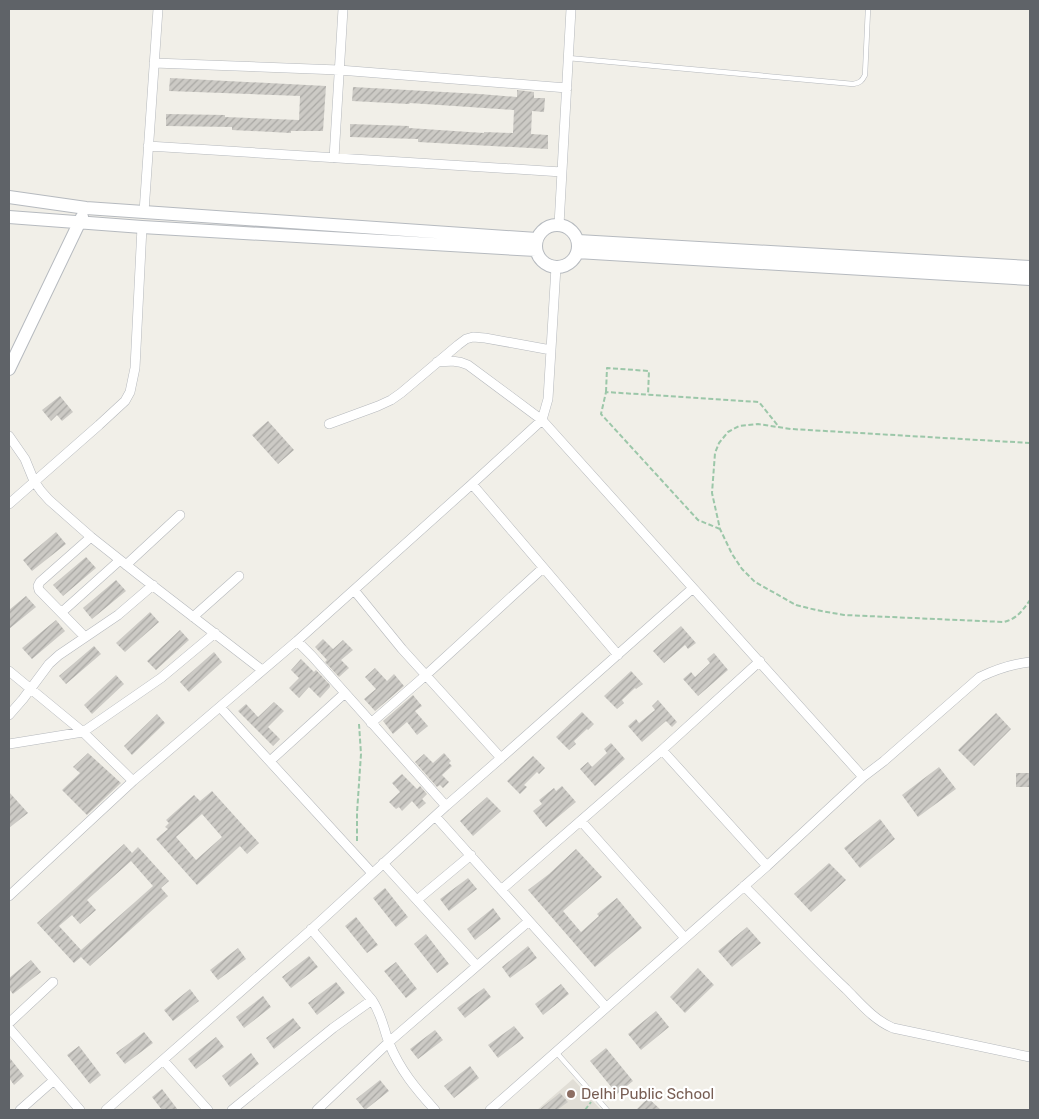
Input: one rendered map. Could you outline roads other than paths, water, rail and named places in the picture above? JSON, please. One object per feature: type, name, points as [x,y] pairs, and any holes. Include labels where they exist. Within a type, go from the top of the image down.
[{"type":"main road","points":[[9,198],[86,208],[537,245]]},
{"type":"main road","points":[[11,362],[86,208]]},
{"type":"main road","points":[[9,217],[142,227],[537,245]]},
{"type":"main road","points":[[559,225],[571,230],[578,247],[575,258],[567,265],[556,267],[547,265],[540,259],[537,245],[544,230],[548,227],[559,225]]},
{"type":"main road","points":[[578,247],[1030,267]]},
{"type":"main road","points":[[578,247],[1030,279]]},
{"type":"street","points":[[144,212],[158,9]]},
{"type":"street","points":[[334,158],[343,9]]},
{"type":"street","points":[[559,225],[571,9]]},
{"type":"street","points":[[154,63],[339,70],[567,88]]},
{"type":"street","points":[[148,146],[562,172]]},
{"type":"street","points":[[9,504],[106,419],[125,401],[130,392],[135,368],[142,227]]},
{"type":"street","points":[[9,896],[133,781],[354,590],[542,420],[548,399],[556,267]]},
{"type":"street","points":[[329,424],[391,400],[466,339],[473,337],[485,338],[551,350]]},
{"type":"street","points":[[437,362],[461,361],[542,420],[862,777]]},
{"type":"street","points":[[9,436],[25,459],[34,481],[49,500],[91,537],[262,670]]},
{"type":"street","points":[[472,484],[618,655]]},
{"type":"street","points":[[62,612],[180,515]]},
{"type":"street","points":[[85,637],[39,590],[38,586],[40,582],[91,537]]},
{"type":"street","points":[[371,723],[543,568]]},
{"type":"street","points":[[193,616],[239,576]]},
{"type":"street","points":[[9,716],[49,664],[118,615],[153,585]]},
{"type":"street","points":[[106,1110],[693,588]]},
{"type":"street","points":[[354,590],[402,649],[501,758]]},
{"type":"street","points":[[9,744],[83,732],[161,678],[215,633]]},
{"type":"street","points":[[296,641],[446,806]]},
{"type":"street","points":[[501,890],[760,662]]},
{"type":"street","points":[[490,1110],[767,866],[862,777],[884,761],[980,677],[1005,666],[1030,662]]},
{"type":"street","points":[[9,671],[83,732],[133,781]]},
{"type":"street","points":[[270,761],[345,693]]},
{"type":"street","points":[[220,707],[372,873]]},
{"type":"street","points":[[662,750],[767,866]]},
{"type":"street","points":[[435,816],[606,1007]]},
{"type":"street","points":[[581,821],[685,938]]},
{"type":"street","points":[[417,900],[470,855]]},
{"type":"street","points":[[384,863],[477,966]]},
{"type":"street","points":[[744,886],[825,970],[872,1015],[887,1026],[1030,1057]]},
{"type":"street","points":[[317,1110],[389,1042],[529,921]]},
{"type":"street","points":[[311,929],[372,1000],[382,1018],[389,1042],[402,1070],[435,1110]]},
{"type":"street","points":[[9,1023],[53,982]]},
{"type":"street","points":[[232,1110],[333,1028],[372,1000]]},
{"type":"street","points":[[9,1028],[80,1110]]},
{"type":"street","points":[[163,1060],[208,1110]]},
{"type":"street","points":[[20,1110],[54,1080]]},
{"type":"lane","points":[[568,58],[853,84],[859,83],[865,74],[868,9]]},
{"type":"lane","points":[[556,1052],[607,1110]]},
{"type":"place","name":"Delhi Public School","points":[[571,1094]]}]
